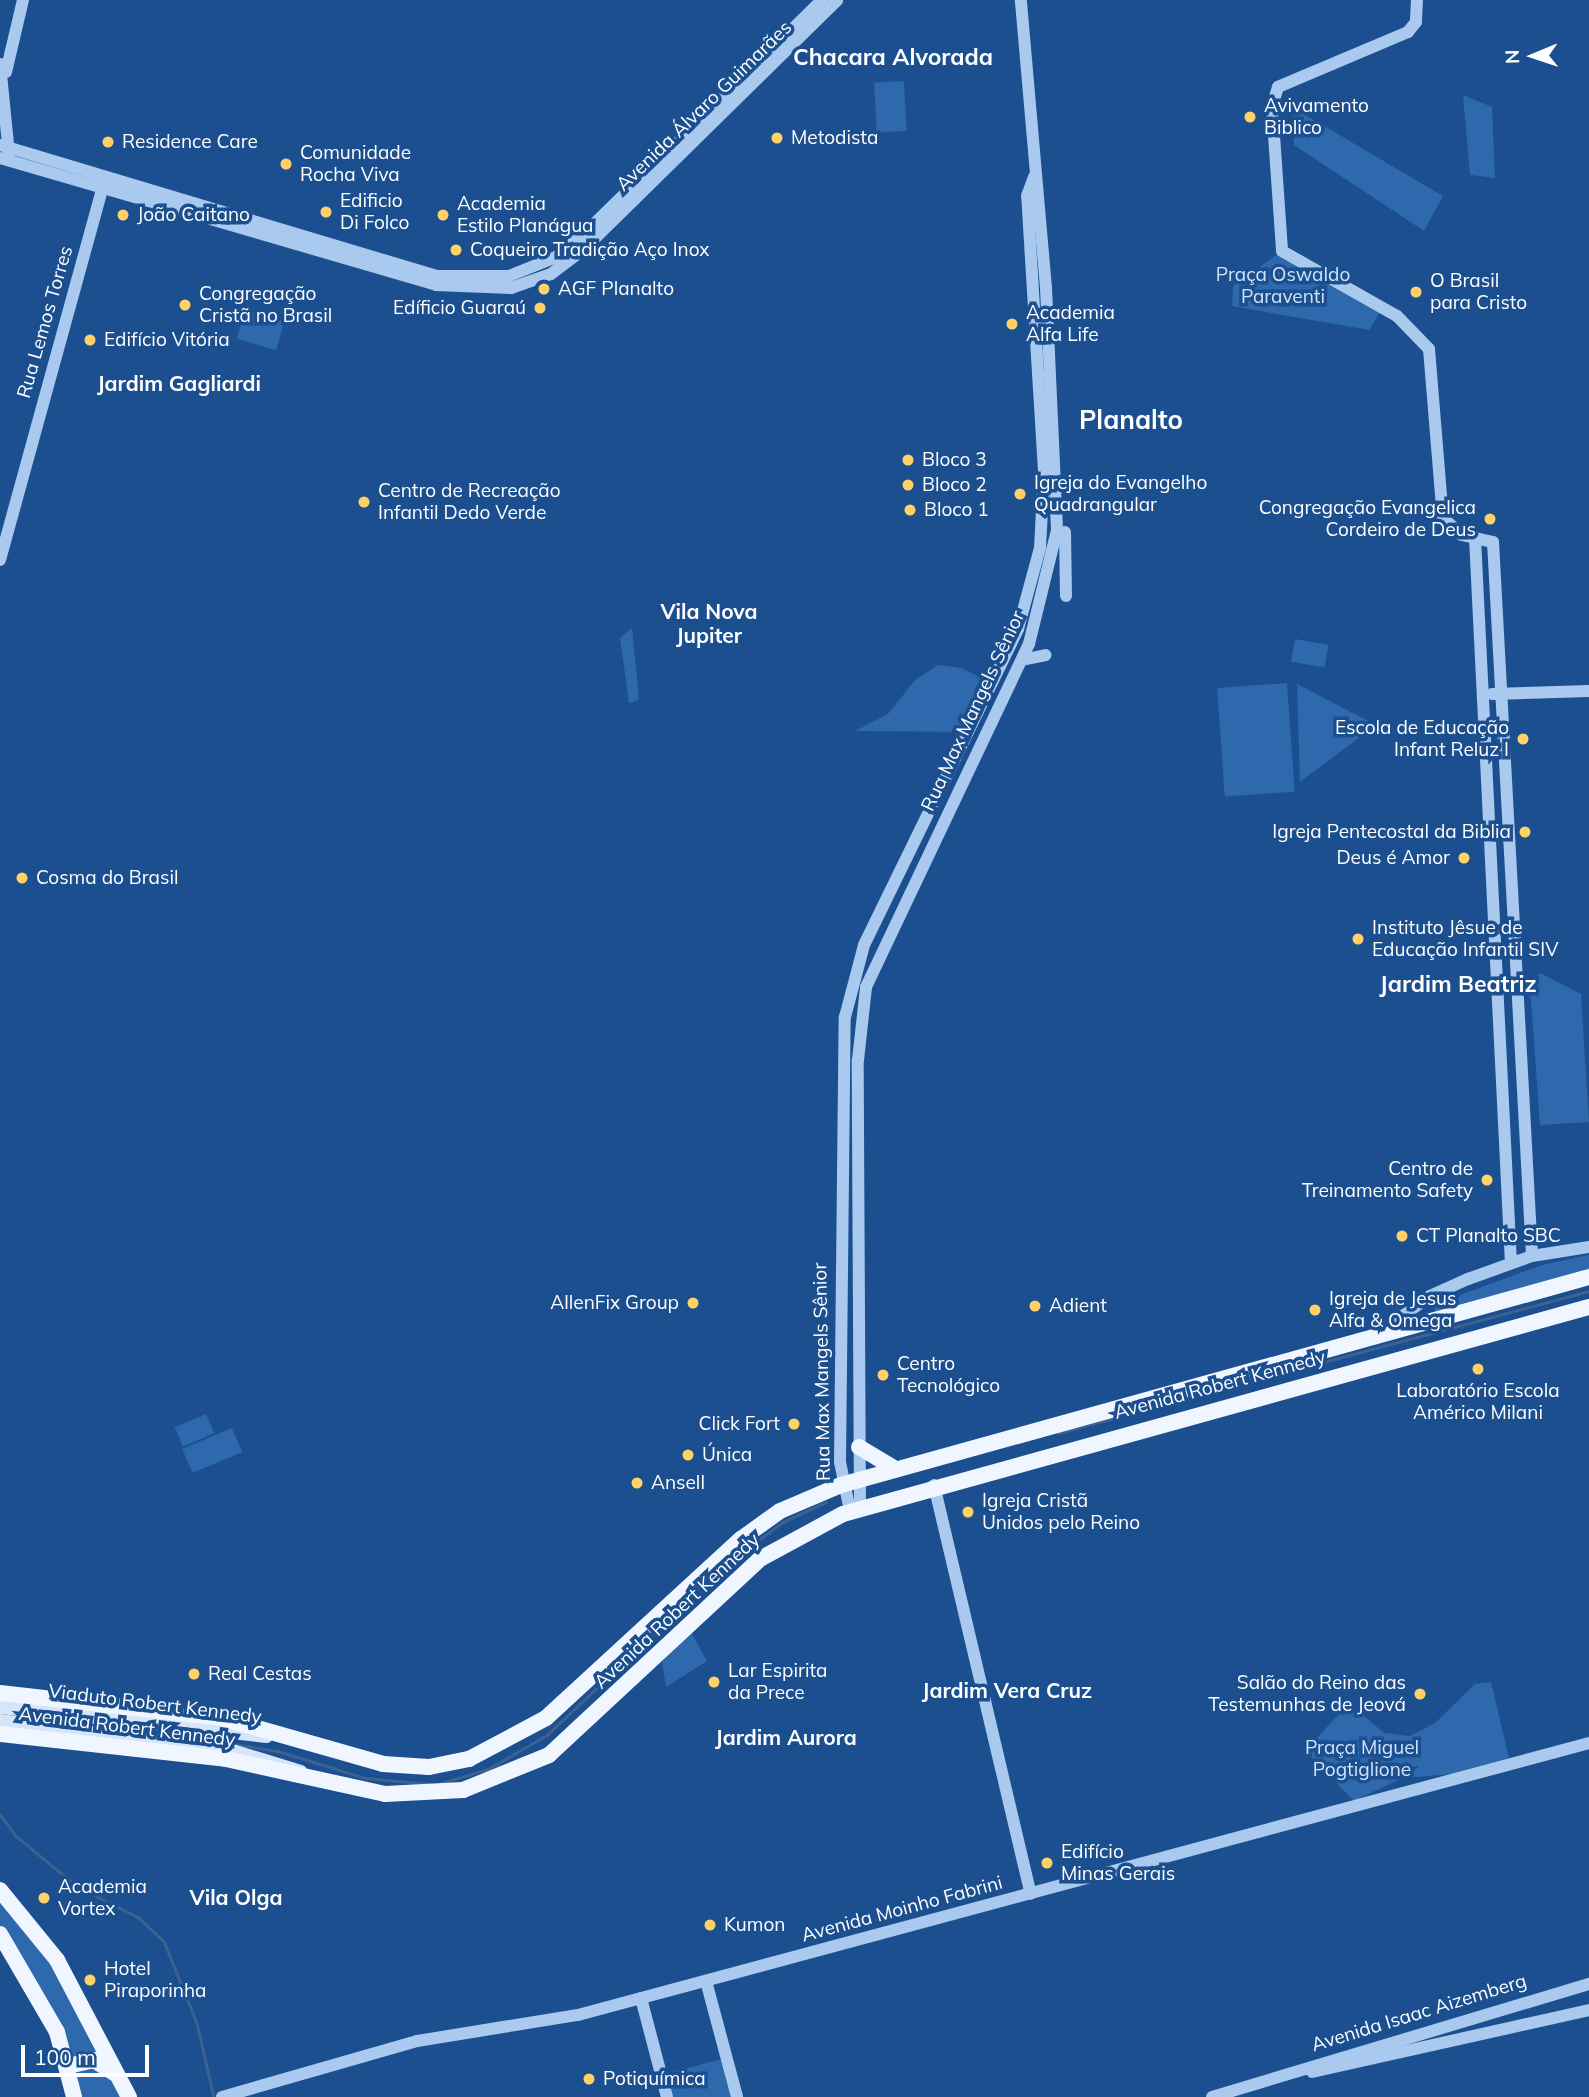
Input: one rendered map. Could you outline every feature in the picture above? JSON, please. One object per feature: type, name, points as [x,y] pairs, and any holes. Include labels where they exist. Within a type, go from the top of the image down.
[{"type":"main road","name":"Avenida Robert Kennedy","points":[[0,1693],[222,1718],[405,1767],[484,1754],[546,1718],[741,1539],[780,1511],[892,1467],[1589,1278]]},
{"type":"main road","name":"Avenida Robert Kennedy","points":[[0,1734],[226,1759],[362,1791],[429,1796],[524,1769],[572,1737],[760,1559],[855,1509],[934,1485],[1589,1307]]},
{"type":"main road","points":[[859,1447],[892,1467]]},
{"type":"main road","name":"Viaduto Robert Kennedy","points":[[0,1707],[305,1742]]},
{"type":"main road","name":"Viaduto Robert Kennedy","points":[[0,1721],[199,1745],[268,1758],[312,1778]]},
{"type":"main road","points":[[0,1890],[57,1960],[129,2097]]},
{"type":"main road","points":[[0,1934],[48,2014],[68,2066],[74,2097]]},
{"type":"main road","points":[[68,2066],[94,2060],[119,2077]]},
{"type":"street","points":[[4,153],[8,46],[23,0]]},
{"type":"street","name":"Avenida Álvaro Guimarães","points":[[4,153],[448,278],[524,272],[556,257],[589,229],[822,0]]},
{"type":"street","name":"Avenida Álvaro Guimarães","points":[[176,202],[436,285],[481,290],[524,284],[584,249],[837,0]]},
{"type":"street","name":"Rua Max Mangels Sênior","points":[[855,1509],[859,1479],[858,1060],[866,987],[1022,660],[1045,599],[1057,530],[1046,288],[1034,177],[1021,0]]},
{"type":"street","points":[[1417,0],[1411,30],[1285,80],[1272,107],[1282,251],[1397,316],[1433,358],[1441,511],[1449,527],[1493,542],[1532,1256]]},
{"type":"street","points":[[0,64],[5,90]]},
{"type":"street","name":"Rua Max Mangels Sênior","points":[[855,1509],[841,1485],[841,1231],[849,994],[864,945],[1018,629],[1033,577],[1044,504],[1027,196],[1034,177]]},
{"type":"street","name":"Rua Lemos Torres","points":[[0,561],[105,182]]},
{"type":"street","points":[[1422,343],[1423,326]]},
{"type":"street","points":[[1065,532],[1066,596]]},
{"type":"street","points":[[1475,538],[1511,1263]]},
{"type":"street","points":[[1022,660],[1045,654]]},
{"type":"street","points":[[1481,694],[1589,691]]},
{"type":"street","points":[[1486,790],[1505,794]]},
{"type":"street","points":[[937,793],[953,800]]},
{"type":"street","points":[[1487,820],[1498,813],[1506,818]]},
{"type":"street","points":[[841,1231],[853,1230],[859,1248]]},
{"type":"street","name":"Avenida Robert Kennedy","points":[[1374,1336],[1430,1297],[1511,1263],[1532,1256],[1589,1247]]},
{"type":"street","points":[[934,1485],[1031,1894]]},
{"type":"street","name":"Avenida Moinho Fabrini","points":[[222,2097],[417,2041],[525,2026],[641,1998],[1589,1743]]},
{"type":"street","points":[[706,1981],[737,2097]]},
{"type":"street","name":"Avenida Isaac Aizemberg","points":[[1212,2097],[1589,1984]]},
{"type":"street","points":[[641,1998],[667,2097]]},
{"type":"street","name":"Avenida Isaac Aizemberg","points":[[1260,2083],[1589,2010]]},
{"type":"green space","points":[[904,81],[907,131],[877,133],[874,83]]},
{"type":"green space","points":[[1463,95],[1492,107],[1495,178],[1470,175]]},
{"type":"green space","points":[[1292,107],[1443,196],[1424,231],[1294,145]]},
{"type":"green space","name":"Praça Oswaldo Paraventi","points":[[1282,251],[1380,312],[1369,330],[1232,306],[1233,286]]},
{"type":"green space","points":[[245,310],[284,321],[276,350],[237,339]]},
{"type":"green space","points":[[632,628],[639,700],[629,703],[620,638]]},
{"type":"green space","points":[[1295,639],[1328,645],[1324,668],[1291,662]]},
{"type":"green space","points":[[938,665],[961,668],[990,682],[966,732],[855,731],[888,714],[915,680]]},
{"type":"green space","points":[[1287,683],[1295,792],[1225,797],[1217,688]]},
{"type":"green space","points":[[1297,684],[1376,725],[1300,782]]},
{"type":"green space","points":[[1540,973],[1581,994],[1589,1122],[1540,1125],[1530,985]]},
{"type":"green space","points":[[1589,1255],[1589,1269],[1435,1313],[1433,1305],[1542,1265]]},
{"type":"green space","points":[[206,1414],[214,1433],[183,1447],[175,1427]]},
{"type":"green space","points":[[232,1428],[242,1452],[192,1473],[182,1449]]},
{"type":"green space","points":[[691,1632],[707,1661],[666,1687],[662,1662]]},
{"type":"green space","name":"Praça Miguel Pogtiglione","points":[[1491,1682],[1509,1758],[1453,1774],[1402,1778],[1354,1801],[1305,1751],[1349,1703],[1384,1733],[1410,1736],[1435,1723],[1475,1684]]},
{"type":"green space","points":[[0,1894],[46,1951],[121,2097],[81,2097],[65,2032],[0,1925]]},
{"type":"green space","points":[[722,2059],[737,2097],[667,2097],[661,2075]]},
{"type":"waterway","points":[[1058,1433],[1589,1291]]},
{"type":"waterway","points":[[441,1783],[488,1769],[547,1735],[733,1559],[783,1522],[826,1502]]},
{"type":"waterway","points":[[140,1729],[278,1751],[365,1778],[431,1784]]},
{"type":"waterway","points":[[0,1814],[16,1836],[78,1887],[138,1917],[164,1941],[197,2023],[214,2097]]},
{"type":"place","name":"Avivamento Biblico","points":[[1250,117]]},
{"type":"place","name":"Metodista","points":[[777,138]]},
{"type":"place","name":"Residence Care","points":[[108,142]]},
{"type":"place","name":"Comunidade Rocha Viva","points":[[286,164]]},
{"type":"place","name":"Edificio Di Folco","points":[[326,212]]},
{"type":"place","name":"João Caitano","points":[[123,215]]},
{"type":"place","name":"Academia Estilo Planágua","points":[[443,215]]},
{"type":"place","name":"Coqueiro Tradição Aço Inox","points":[[456,250]]},
{"type":"place","name":"AGF Planalto","points":[[544,289]]},
{"type":"place","name":"O Brasil para Cristo","points":[[1416,292]]},
{"type":"place","name":"Congregação Cristã no Brasil","points":[[185,305]]},
{"type":"place","name":"Edíficio Guaraú","points":[[540,308]]},
{"type":"place","name":"Academia Alfa Life","points":[[1012,324]]},
{"type":"place","name":"Edifício Vitória","points":[[90,340]]},
{"type":"place","name":"Bloco 3","points":[[908,460]]},
{"type":"place","name":"Bloco 2","points":[[908,485]]},
{"type":"place","name":"Igreja do Evangelho Quadrangular","points":[[1020,494]]},
{"type":"place","name":"Centro de Recreação Infantil Dedo Verde","points":[[364,502]]},
{"type":"place","name":"Bloco 1","points":[[910,510]]},
{"type":"place","name":"Congregação Evangelica Cordeiro de Deus","points":[[1490,519]]},
{"type":"place","name":"Escola de Educação Infant Reluz I","points":[[1523,739]]},
{"type":"place","name":"Igreja Pentecostal da Biblia","points":[[1525,832]]},
{"type":"place","name":"Deus é Amor","points":[[1464,858]]},
{"type":"place","name":"Cosma do Brasil","points":[[22,878]]},
{"type":"place","name":"Instituto Jêsue de Educação Infantil SIV","points":[[1358,939]]},
{"type":"place","name":"Centro de Treinamento Safety","points":[[1487,1180]]},
{"type":"place","name":"CT Planalto SBC","points":[[1402,1236]]},
{"type":"place","name":"AllenFix Group","points":[[693,1303]]},
{"type":"place","name":"Adient","points":[[1035,1306]]},
{"type":"place","name":"Igreja de Jesus Alfa & Omega","points":[[1315,1310]]},
{"type":"place","name":"Laboratório Escola Américo Milani","points":[[1478,1369]]},
{"type":"place","name":"Centro Tecnológico","points":[[883,1375]]},
{"type":"place","name":"Click Fort","points":[[794,1424]]},
{"type":"place","name":"Única","points":[[688,1455]]},
{"type":"place","name":"Ansell","points":[[637,1483]]},
{"type":"place","name":"Igreja Cristã Unidos pelo Reino","points":[[968,1512]]},
{"type":"place","name":"Real Cestas","points":[[194,1674]]},
{"type":"place","name":"Lar Espirita da Prece","points":[[714,1682]]},
{"type":"place","name":"Salão do Reino das Testemunhas de Jeová","points":[[1420,1694]]},
{"type":"place","name":"Edifício Minas Gerais","points":[[1047,1863]]},
{"type":"place","name":"Academia Vortex","points":[[44,1898]]},
{"type":"place","name":"Kumon","points":[[710,1925]]},
{"type":"place","name":"Hotel Piraporinha","points":[[90,1980]]},
{"type":"place","name":"Potiquímica","points":[[589,2079]]},
{"type":"district","name":"Chacara Alvorada","points":[[893,57]]},
{"type":"district","name":"Jardim Gagliardi","points":[[179,383]]},
{"type":"district","name":"Planalto","points":[[1131,420]]},
{"type":"district","name":"Vila Nova Jupiter","points":[[709,623]]},
{"type":"district","name":"Jardim Beatriz","points":[[1458,984]]},
{"type":"district","name":"Jardim Vera Cruz","points":[[1007,1690]]},
{"type":"district","name":"Jardim Aurora","points":[[786,1737]]},
{"type":"district","name":"Vila Olga","points":[[236,1897]]}]
